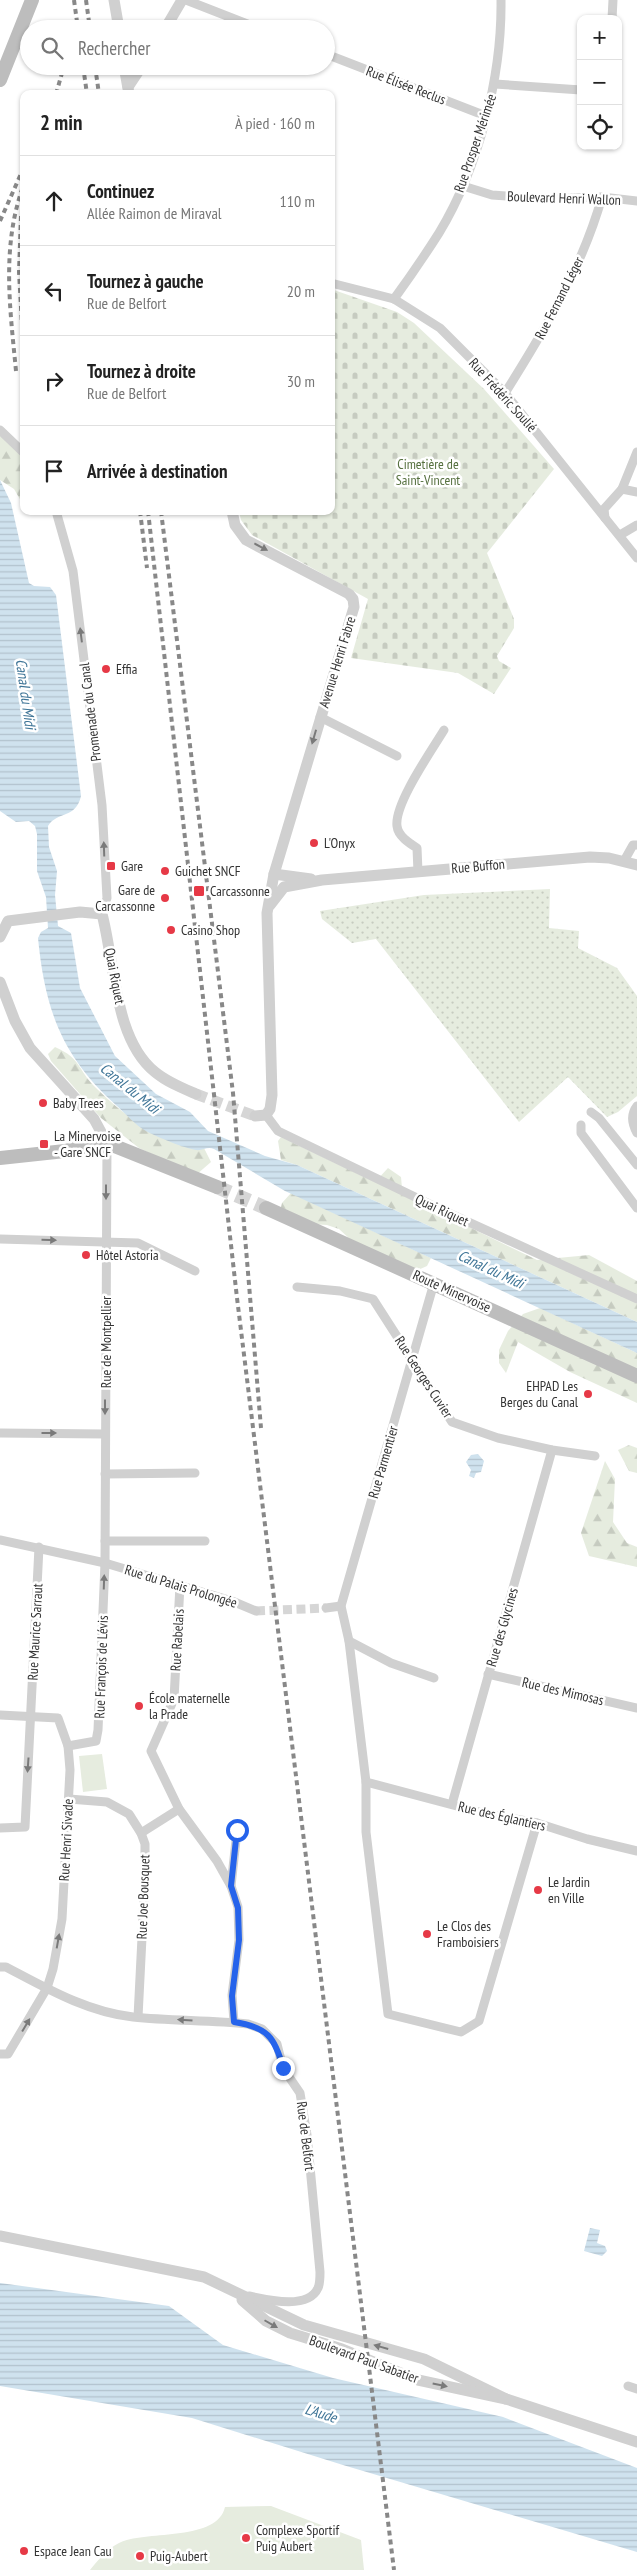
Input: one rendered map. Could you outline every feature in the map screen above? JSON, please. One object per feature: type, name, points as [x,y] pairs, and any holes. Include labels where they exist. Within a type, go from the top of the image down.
[{"type":"main road","points":[[23,20],[30,6],[38,0]]},
{"type":"main road","points":[[0,80],[4,59],[20,26]]},
{"type":"main road","points":[[0,1158],[65,1151],[106,1143],[217,1187]]},
{"type":"main road","name":"Route Minervoise","points":[[266,1208],[637,1376]]},
{"type":"street","points":[[114,0],[117,20]]},
{"type":"street","points":[[170,20],[182,0]]},
{"type":"street","points":[[186,0],[237,20]]},
{"type":"street","name":"Rue Prosper Mérimée","points":[[394,299],[440,232],[463,186],[495,84],[501,43],[501,0]]},
{"type":"street","points":[[612,15],[613,0]]},
{"type":"street","name":"Rue Élisée Reclus","points":[[335,57],[486,116]]},
{"type":"street","points":[[126,75],[128,90]]},
{"type":"street","points":[[128,90],[137,75]]},
{"type":"street","points":[[495,84],[577,90]]},
{"type":"street","name":"Boulevard Henri Wallon","points":[[463,186],[492,195],[546,199],[602,197],[637,201]]},
{"type":"street","name":"Rue Fernand Léger","points":[[505,393],[553,316],[576,266],[602,197]]},
{"type":"street","name":"Rue Frédéric Soulié","points":[[335,284],[394,299],[440,328],[505,393],[637,558]]},
{"type":"street","points":[[0,430],[20,449]]},
{"type":"street","points":[[605,518],[604,509],[622,489],[637,452]]},
{"type":"street","points":[[622,489],[637,492]]},
{"type":"street","name":"Promenade du Canal","points":[[57,515],[73,571],[102,805],[107,898],[102,914]]},
{"type":"street","name":"Avenue Henri Fabre","points":[[233,515],[235,526],[246,540],[349,594],[353,600],[353,610],[274,874]]},
{"type":"street","points":[[620,535],[637,525]]},
{"type":"street","points":[[320,717],[397,756]]},
{"type":"street","points":[[418,872],[417,848],[404,839],[397,826],[400,805],[444,730]]},
{"type":"street","points":[[624,861],[633,845],[637,845]]},
{"type":"street","name":"Rue Buffon","points":[[267,911],[273,898],[284,886],[318,881],[590,858],[637,864]]},
{"type":"street","points":[[260,1115],[270,1109],[272,1095],[267,911],[274,874]]},
{"type":"street","name":"Rue Buffon","points":[[274,874],[287,874],[318,881]]},
{"type":"street","points":[[0,937],[4,918],[27,918],[80,912],[102,914]]},
{"type":"street","name":"Quai Riquet","points":[[102,914],[120,1004],[135,1048],[156,1072],[196,1094]]},
{"type":"street","points":[[0,982],[15,1020],[30,1048],[94,1118],[106,1143]]},
{"type":"street","points":[[637,1106],[634,1110],[632,1123],[637,1133]]},
{"type":"street","points":[[591,1112],[599,1118],[637,1165]]},
{"type":"street","name":"Quai Riquet","points":[[260,1115],[278,1132],[637,1300]]},
{"type":"street","points":[[581,1125],[581,1133],[637,1208]]},
{"type":"street","name":"Rue de Montpellier","points":[[105,1563],[106,1143]]},
{"type":"street","points":[[0,1239],[138,1243],[195,1271]]},
{"type":"street","name":"Rue Parmentier","points":[[434,1283],[341,1606],[349,1640],[366,1782],[366,1832],[388,2014],[462,2032],[478,2021],[537,1824]]},
{"type":"street","name":"Rue Georges Cuvier","points":[[297,1287],[340,1291],[373,1299],[452,1422],[498,1438],[552,1450],[595,1456]]},
{"type":"street","points":[[0,1433],[105,1434]]},
{"type":"street","name":"Rue des Glycines","points":[[452,1804],[552,1450]]},
{"type":"street","points":[[105,1474],[195,1472]]},
{"type":"street","name":"Rue du Palais Prolongée","points":[[1,1538],[105,1563],[180,1584],[256,1611]]},
{"type":"street","points":[[105,1541],[205,1541]]},
{"type":"street","name":"Rue Maurice Sarraut","points":[[0,1828],[25,1828],[39,1547]]},
{"type":"street","name":"Rue François de Lévis","points":[[68,1746],[96,1742],[105,1563]]},
{"type":"street","name":"Rue Rabelais","points":[[179,1809],[151,1751],[174,1699],[180,1584]]},
{"type":"street","points":[[326,1608],[341,1606]]},
{"type":"street","points":[[349,1640],[391,1663],[434,1678]]},
{"type":"street","name":"Rue des Mimosas","points":[[488,1674],[637,1708]]},
{"type":"street","points":[[0,1715],[32,1716]]},
{"type":"street","name":"Rue Henri Sivade","points":[[0,2054],[8,2054],[47,1988],[62,1919],[70,1770],[68,1746],[58,1718],[32,1716]]},
{"type":"street","name":"Rue des Églantiers","points":[[366,1782],[637,1851]]},
{"type":"street","name":"Rue Joe Bousquet","points":[[69,1798],[107,1802],[129,1814],[142,1834],[145,1844],[145,1878],[138,2017]]},
{"type":"street","points":[[142,1834],[179,1809],[217,1861],[231,1886],[238,1908],[239,1940],[232,1996],[234,2022]]},
{"type":"street","points":[[231,1886],[237,1830]]},
{"type":"street","name":"Rue de Belfort","points":[[0,1967],[6,1967],[59,1996],[110,2012],[138,2017],[234,2022],[262,2029],[277,2044],[283,2068],[300,2093],[307,2135],[320,2272],[319,2287],[312,2296],[302,2300],[281,2301],[234,2292]]},
{"type":"street","name":"Boulevard Paul Sabatier","points":[[0,2236],[204,2277],[304,2325],[424,2359],[506,2399]]},
{"type":"street","name":"Boulevard Paul Sabatier","points":[[234,2292],[266,2322],[290,2333],[342,2349],[418,2380],[506,2399],[637,2442]]},
{"type":"green space","name":"Cimetière de Saint-Vincent","points":[[335,290],[397,312],[414,323],[484,389],[554,469],[487,553],[514,619],[514,628],[497,656],[499,661],[511,668],[494,694],[458,673],[351,658],[368,599],[252,535],[241,520],[240,515],[335,515]]},
{"type":"green space","points":[[0,432],[20,454],[20,499],[14,489],[0,480]]},
{"type":"green space","points":[[550,889],[549,928],[579,931],[578,948],[617,968],[637,996],[637,1096],[618,1112],[607,1117],[568,1077],[519,1122],[376,939],[352,943],[322,919],[320,911],[424,895]]},
{"type":"green space","points":[[55,1047],[64,1051],[75,1060],[89,1081],[131,1118],[169,1139],[200,1149],[204,1148],[211,1162],[196,1175],[139,1148],[101,1118],[51,1061],[48,1054]]},
{"type":"green space","points":[[281,1137],[375,1182],[388,1168],[401,1177],[402,1188],[465,1225],[537,1260],[589,1255],[637,1281],[637,1322],[297,1165],[281,1160],[278,1141]]},
{"type":"green space","points":[[291,1193],[431,1258],[427,1266],[418,1270],[352,1241],[339,1229],[327,1225],[311,1224],[280,1211],[282,1203]]},
{"type":"green space","points":[[540,1308],[637,1353],[637,1403],[570,1372],[518,1342],[506,1373],[499,1363],[499,1350],[508,1331],[523,1314]]},
{"type":"green space","points":[[629,1445],[637,1448],[637,1473],[629,1471],[618,1450]]},
{"type":"green space","points":[[605,1461],[615,1479],[613,1522],[627,1543],[637,1547],[637,1567],[589,1556],[581,1533]]},
{"type":"green space","points":[[102,1754],[107,1789],[83,1792],[79,1756]]},
{"type":"green space","name":"Complexe Sportif Puig Aubert","points":[[271,2506],[361,2540],[364,2570],[90,2570],[107,2552],[119,2543],[131,2539],[179,2533],[209,2526],[219,2518],[225,2507]]},
{"type":"water","name":"Canal du Midi","points":[[0,480],[11,503],[29,583],[34,586],[50,587],[56,595],[81,796],[79,803],[71,812],[56,818],[48,826],[49,847],[57,871],[55,895],[58,926],[71,933],[80,988],[115,1056],[156,1094],[190,1112],[208,1131],[265,1156],[297,1165],[637,1322],[637,1353],[285,1191],[214,1149],[191,1149],[146,1131],[134,1123],[98,1088],[82,1069],[59,1031],[41,964],[38,938],[41,932],[48,928],[46,897],[37,871],[37,834],[35,826],[29,821],[16,822],[0,811]]},
{"type":"water","points":[[478,1454],[484,1461],[481,1472],[476,1473],[474,1478],[469,1476],[471,1470],[466,1462],[471,1455]]},
{"type":"water","points":[[590,2228],[600,2230],[597,2243],[605,2246],[607,2251],[602,2256],[584,2251]]},
{"type":"water","name":"L'Aude","points":[[0,2283],[169,2306],[223,2345],[333,2378],[503,2417],[637,2468],[637,2552],[192,2418],[0,2386]]},
{"type":"tunnel","points":[[196,1094],[255,1116]]},
{"type":"tunnel","points":[[217,1187],[266,1208]]},
{"type":"tunnel","points":[[256,1611],[326,1608]]},
{"type":"railway","points":[[74,0],[77,20]]},
{"type":"railway","points":[[86,0],[89,20]]},
{"type":"railway","points":[[57,90],[61,75]]},
{"type":"railway","points":[[84,75],[86,90]]},
{"type":"railway","points":[[96,75],[98,90]]},
{"type":"railway","points":[[0,221],[20,176]]},
{"type":"railway","points":[[16,371],[9,277],[12,230],[20,197]]},
{"type":"railway","points":[[20,244],[20,290]]},
{"type":"railway","points":[[140,515],[147,568]]},
{"type":"railway","points":[[148,515],[237,1298],[394,2570]]},
{"type":"railway","points":[[161,515],[233,1093],[261,1428]]},
{"type":"place","name":"Effia","points":[[106,669]]},
{"type":"place","name":"L'Onyx","points":[[314,843]]},
{"type":"place","name":"Gare","points":[[111,866]]},
{"type":"place","name":"Guichet SNCF","points":[[165,871]]},
{"type":"place","name":"Carcassonne","points":[[199,891]]},
{"type":"place","name":"Gare de Carcassonne","points":[[165,898]]},
{"type":"place","name":"Casino Shop","points":[[171,930]]},
{"type":"place","name":"Baby Trees","points":[[43,1103]]},
{"type":"place","name":"La Minervoise - Gare SNCF","points":[[44,1144]]},
{"type":"place","name":"Hôtel Astoria","points":[[86,1255]]},
{"type":"place","name":"EHPAD Les Berges du Canal","points":[[588,1394]]},
{"type":"place","name":"École maternelle la Prade","points":[[139,1706]]},
{"type":"place","name":"Le Jardin en Ville","points":[[538,1890]]},
{"type":"place","name":"Le Clos des Framboisiers","points":[[427,1934]]},
{"type":"place","name":"Complexe Sportif Puig Aubert","points":[[246,2538]]},
{"type":"place","name":"Espace Jean Cau","points":[[24,2551]]},
{"type":"place","name":"Puig-Aubert","points":[[140,2556]]},
{"type":"route","points":[[237,1830],[231,1886],[238,1908],[239,1940],[232,1996],[234,2022],[262,2029],[277,2044],[283,2068]]}]
